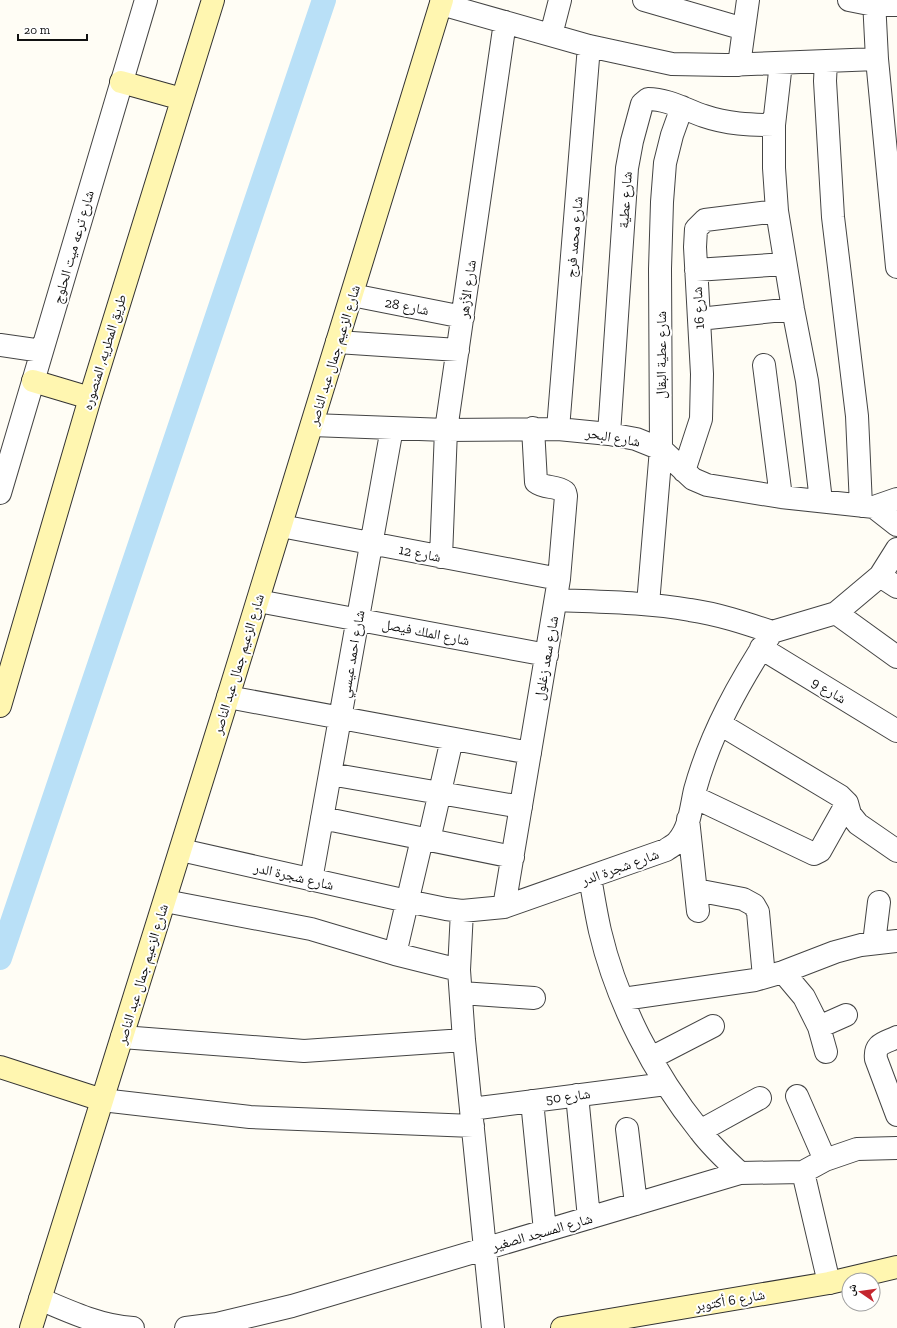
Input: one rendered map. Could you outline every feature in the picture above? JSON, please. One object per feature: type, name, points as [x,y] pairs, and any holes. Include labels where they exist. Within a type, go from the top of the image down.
[{"type":"street","name":"شارع ترعه ميت الحلوج","points":[[0,493],[146,0]]},
{"type":"street","name":"طريق المطريه, المنصوره","points":[[0,706],[90,398],[213,0]]},
{"type":"street","points":[[550,35],[560,0]]},
{"type":"street","points":[[644,0],[744,29]]},
{"type":"street","points":[[739,65],[748,0]]},
{"type":"street","points":[[849,0],[897,6]]},
{"type":"street","points":[[442,2],[589,46],[672,64],[739,65],[876,59]]},
{"type":"street","name":"شارع الزعيم جمال عبد الناصر","points":[[31,1328],[181,850],[442,2]]},
{"type":"street","points":[[874,2],[876,59],[897,267]]},
{"type":"street","name":"شارع الأزهر","points":[[441,557],[446,430],[505,22]]},
{"type":"street","name":"شارع محمد فرج","points":[[558,429],[589,46]]},
{"type":"street","points":[[826,61],[825,81],[833,217],[867,506],[897,525]]},
{"type":"street","points":[[781,63],[774,125],[774,168],[777,211],[785,264],[807,381],[821,501]]},
{"type":"street","points":[[121,82],[182,100]]},
{"type":"street","name":"شارع عطية","points":[[609,434],[627,168],[632,140],[642,104],[648,99],[656,99],[704,116],[727,122],[751,126],[774,125]]},
{"type":"street","name":"شارع عطية البقال","points":[[648,604],[661,449],[660,269],[662,202],[665,163],[672,135],[682,107]]},
{"type":"street","name":"شارع 16","points":[[684,471],[701,419],[702,374],[695,247],[696,229],[705,220],[777,211]]},
{"type":"street","points":[[696,270],[785,264]]},
{"type":"street","name":"شارع 28","points":[[352,295],[463,316]]},
{"type":"street","points":[[699,319],[793,309]]},
{"type":"street","points":[[337,342],[458,350]]},
{"type":"street","points":[[0,345],[42,351]]},
{"type":"street","points":[[764,365],[781,497]]},
{"type":"street","points":[[33,381],[90,398]]},
{"type":"street","name":"شارع البحر","points":[[312,425],[446,430],[533,428],[609,434],[636,439],[661,449],[693,479],[707,485],[781,497],[867,506],[897,499]]},
{"type":"street","name":"شارع احمد عيسي","points":[[311,880],[392,428]]},
{"type":"street","name":"شارع سعد زغلول","points":[[504,907],[557,590],[566,496],[565,492],[560,488],[541,485],[536,482],[533,428]]},
{"type":"street","name":"شارع 12","points":[[281,526],[441,557],[557,590]]},
{"type":"street","points":[[557,590],[690,610],[732,618],[767,640],[836,613],[889,581],[897,549]]},
{"type":"street","name":"شارع الملك فيصل","points":[[258,601],[547,655]]},
{"type":"street","points":[[836,613],[897,657]]},
{"type":"street","name":"شارع شجرة الدر","points":[[181,850],[407,901],[462,911],[504,907],[666,850],[678,842],[685,831],[707,754],[734,694],[767,640]]},
{"type":"street","name":"شارع 9","points":[[767,640],[897,731]]},
{"type":"street","points":[[228,697],[530,753]]},
{"type":"street","points":[[720,724],[840,796],[847,803],[850,814],[858,824],[897,851]]},
{"type":"street","points":[[395,954],[407,901],[440,793],[452,739]]},
{"type":"street","points":[[330,774],[521,807]]},
{"type":"street","points":[[694,797],[814,854],[820,851],[847,803]]},
{"type":"street","points":[[322,818],[513,857]]},
{"type":"street","points":[[688,818],[697,901],[743,899],[754,905],[758,912],[774,975],[804,997],[819,1027],[826,1052]]},
{"type":"street","points":[[590,877],[600,932],[617,985],[639,1036],[666,1084],[700,1131],[719,1153],[740,1173]]},
{"type":"street","points":[[165,900],[311,929],[395,954],[459,970]]},
{"type":"street","points":[[874,943],[879,902]]},
{"type":"street","points":[[462,911],[459,970],[464,1040],[493,1328]]},
{"type":"street","points":[[623,999],[755,980],[774,975],[835,952],[874,943],[897,941]]},
{"type":"street","points":[[461,993],[534,998]]},
{"type":"street","points":[[819,1027],[846,1015]]},
{"type":"street","points":[[651,1058],[713,1026]]},
{"type":"street","points":[[122,1037],[304,1051],[464,1040]]},
{"type":"street","points":[[897,1038],[879,1046],[875,1053],[897,1115]]},
{"type":"street","points":[[0,1068],[102,1100]]},
{"type":"street","name":"شارع 50","points":[[102,1100],[250,1118],[472,1117],[532,1101],[666,1084]]},
{"type":"street","points":[[576,1095],[589,1218]]},
{"type":"street","points":[[797,1096],[824,1160]]},
{"type":"street","points":[[700,1131],[760,1098]]},
{"type":"street","points":[[532,1101],[545,1231]]},
{"type":"street","points":[[628,1129],[636,1204]]},
{"type":"street","name":"شارع المسجد الصغير","points":[[186,1328],[217,1324],[292,1306],[740,1173],[803,1172],[824,1160],[857,1149],[897,1148]]},
{"type":"street","points":[[803,1172],[829,1283]]},
{"type":"street","name":"شارع 6 أكتوبر","points":[[562,1328],[598,1325],[829,1283],[897,1266]]},
{"type":"street","points":[[40,1300],[80,1317],[125,1328],[134,1328]]},
{"type":"waterway","points":[[0,958],[324,0]]}]
